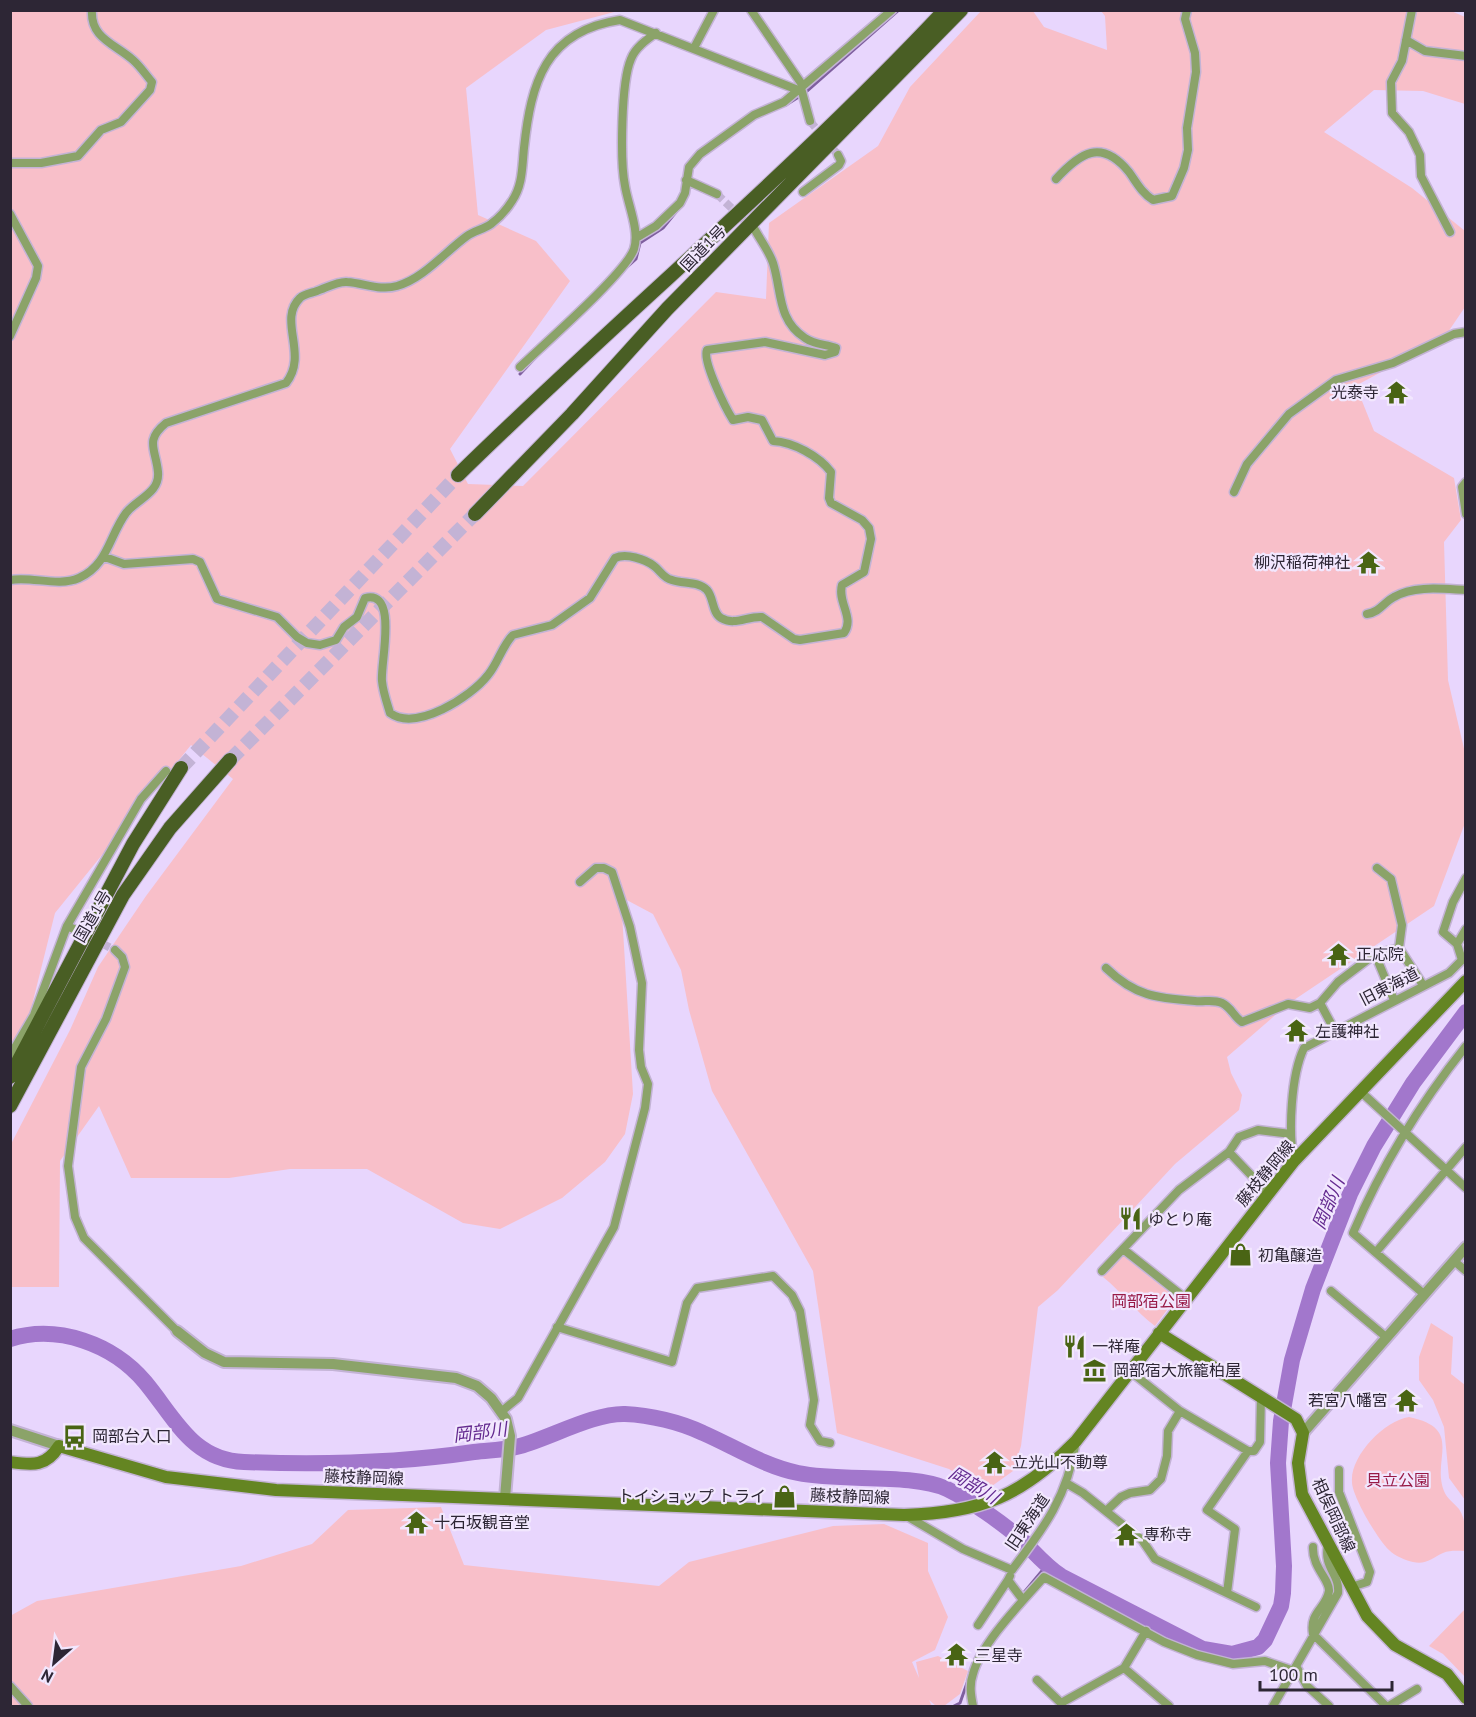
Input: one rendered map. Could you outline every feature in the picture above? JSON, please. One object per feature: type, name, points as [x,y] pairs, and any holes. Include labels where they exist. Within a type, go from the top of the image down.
[{"type":"highway","name":"国道1号","points":[[458,475],[563,372],[825,129],[945,10]]},
{"type":"highway","name":"国道1号","points":[[475,514],[572,414],[667,309],[962,10]]},
{"type":"highway","name":"国道1号","points":[[10,1106],[123,895],[170,828],[230,760]]},
{"type":"highway","name":"国道1号","points":[[10,1077],[133,844],[181,768]]},
{"type":"main road","name":"藤枝静岡線","points":[[59,1446],[166,1477],[220,1485],[298,1491],[904,1515],[959,1510],[989,1502],[1032,1481],[1076,1441],[1185,1298],[1294,1161],[1466,981]]},
{"type":"main road","points":[[1159,1334],[1296,1419],[1303,1433]]},
{"type":"main road","name":"相俣岡部線","points":[[1303,1433],[1299,1480],[1306,1501],[1367,1616],[1395,1645],[1447,1674],[1466,1698]]},
{"type":"main road","points":[[10,1462],[42,1464],[50,1459],[59,1446]]},
{"type":"street","points":[[10,163],[41,163],[78,156],[102,130],[122,122],[150,90],[152,82],[135,61],[98,35],[91,23],[92,10]]},
{"type":"street","points":[[694,48],[714,10]]},
{"type":"street","points":[[751,10],[801,88],[810,121]]},
{"type":"street","points":[[636,238],[656,226],[680,203],[689,167],[700,154],[754,115],[784,102],[892,10]]},
{"type":"street","points":[[1056,179],[1080,155],[1090,152],[1104,153],[1128,171],[1143,193],[1153,200],[1172,196],[1184,168],[1188,150],[1187,128],[1196,72],[1195,53],[1185,20],[1187,10]]},
{"type":"street","points":[[1412,10],[1402,61],[1391,82],[1392,113],[1409,132],[1420,155],[1421,176],[1450,232]]},
{"type":"street","points":[[10,580],[64,581],[78,579],[93,569],[105,556],[128,512],[155,487],[159,473],[152,442],[157,430],[166,423],[286,383],[294,373],[296,362],[291,320],[294,307],[301,297],[345,281],[382,288],[398,286],[422,272],[469,234],[490,225],[513,200],[520,185],[529,104],[548,61],[562,45],[580,32],[603,22],[620,20],[801,88]]},
{"type":"street","points":[[520,367],[613,276],[634,250],[636,238],[624,183],[623,126],[627,70],[631,57],[656,33]]},
{"type":"street","points":[[1406,40],[1425,51],[1466,56]]},
{"type":"street","points":[[803,192],[839,165],[841,160],[838,155]]},
{"type":"street","points":[[686,180],[717,194]]},
{"type":"street","points":[[10,214],[38,266],[36,278],[10,336]]},
{"type":"street","points":[[105,556],[124,564],[193,559],[200,562],[217,599],[277,617],[297,637],[307,643],[320,645],[336,640],[344,627],[357,617],[365,598],[376,598],[381,601],[384,612],[381,679],[390,713],[404,719],[437,713],[482,682],[513,635],[552,625],[590,598],[615,558],[621,555],[653,565],[664,577],[700,585],[711,595],[717,615],[723,619],[741,621],[762,617],[800,640],[844,633],[849,621],[840,592],[842,585],[864,572],[867,567],[871,538],[869,528],[855,514],[831,503],[829,498],[831,472],[825,464],[787,442],[773,441],[762,420],[748,417],[734,420],[719,398],[718,386],[706,360],[707,350],[765,342],[825,355],[836,352],[836,348],[813,343],[803,337],[786,317],[782,308],[773,261],[754,230]]},
{"type":"street","points":[[1234,492],[1247,464],[1289,414],[1336,380],[1393,363],[1444,338],[1466,332]]},
{"type":"street","points":[[1466,482],[1462,488],[1466,514]]},
{"type":"street","points":[[1366,614],[1376,613],[1394,597],[1410,591],[1434,588],[1466,590]]},
{"type":"street","points":[[10,1056],[34,1015],[67,926],[141,799],[166,771]]},
{"type":"street","points":[[502,1412],[518,1398],[614,1227],[645,1108],[648,1084],[641,1067],[639,1050],[642,983],[630,927],[612,872],[604,868],[596,868],[580,882]]},
{"type":"street","points":[[1377,868],[1390,879],[1402,925],[1399,948],[1424,985]]},
{"type":"street","name":"旧東海道","points":[[1294,1161],[1291,1134],[1298,1060],[1309,1044],[1449,973],[1464,960],[1457,944],[1443,932],[1453,902],[1466,878]]},
{"type":"street","points":[[67,926],[76,930]]},
{"type":"street","points":[[1457,944],[1466,929]]},
{"type":"street","points":[[1106,968],[1121,983],[1140,993],[1196,1001],[1214,1000],[1228,1007],[1242,1022],[1288,1004],[1310,1008],[1320,1003],[1338,982],[1375,954],[1399,948]]},
{"type":"street","points":[[115,950],[122,957],[125,967],[106,1019],[81,1067],[68,1166],[75,1217],[84,1238],[177,1330],[205,1353],[225,1362],[333,1364],[456,1378],[477,1386],[502,1412],[510,1436],[505,1498]]},
{"type":"street","points":[[1375,954],[1394,1000]]},
{"type":"street","points":[[1320,1003],[1335,1030]]},
{"type":"street","points":[[1425,1295],[1353,1233],[1374,1184],[1404,1134],[1434,1086],[1466,1046]]},
{"type":"street","points":[[1361,1092],[1404,1134],[1466,1188]]},
{"type":"street","points":[[1102,1272],[1179,1190],[1229,1152],[1239,1137],[1251,1131],[1291,1134]]},
{"type":"street","points":[[1376,1252],[1466,1147]]},
{"type":"street","points":[[1229,1152],[1268,1193]]},
{"type":"street","points":[[1303,1433],[1466,1247]]},
{"type":"street","points":[[1123,1249],[1185,1298]]},
{"type":"street","points":[[1454,1261],[1466,1271]]},
{"type":"street","points":[[557,1327],[672,1362],[687,1303],[697,1288],[773,1276],[792,1295],[800,1311],[814,1400],[810,1425],[820,1441],[830,1443]]},
{"type":"street","points":[[1331,1291],[1386,1337]]},
{"type":"street","points":[[1130,1371],[1180,1411],[1248,1451],[1254,1451],[1260,1442],[1266,1399]]},
{"type":"street","points":[[1107,1511],[1121,1497],[1150,1490],[1161,1479],[1167,1456],[1168,1431],[1180,1411]]},
{"type":"street","points":[[10,1430],[59,1446]]},
{"type":"street","name":"旧東海道","points":[[904,1515],[953,1544],[1012,1570],[1036,1540],[1056,1509],[1066,1483],[1076,1441]]},
{"type":"street","points":[[1227,1593],[1235,1529],[1207,1510],[1248,1451]]},
{"type":"street","points":[[1339,1470],[1339,1492],[1370,1572],[1367,1582],[1351,1587]]},
{"type":"street","points":[[1066,1483],[1107,1511],[1142,1540],[1155,1559],[1256,1607]]},
{"type":"street","points":[[1273,1707],[1338,1593],[1339,1587],[1326,1562],[1328,1545]]},
{"type":"street","points":[[1313,1547],[1315,1564],[1329,1588],[1312,1619],[1313,1634],[1387,1707],[1417,1689]]},
{"type":"street","points":[[978,1624],[1008,1581],[1012,1570]]},
{"type":"street","points":[[973,1707],[970,1690],[974,1669],[1008,1617],[1044,1577],[1164,1641],[1213,1660],[1247,1665],[1265,1660],[1295,1668],[1307,1686],[1329,1707]]},
{"type":"street","points":[[1008,1581],[1023,1600]]},
{"type":"street","points":[[1038,1680],[1061,1703],[1124,1668],[1146,1631]]},
{"type":"street","points":[[1124,1668],[1169,1707]]},
{"type":"street","points":[[10,1686],[28,1707]]},
{"type":"green space","points":[[1449,10],[1465,17],[1465,104],[1423,91],[1374,90],[1324,132],[1412,188],[1465,231],[1465,307],[1444,338],[1359,384],[1360,396],[1374,431],[1454,478],[1461,520],[1444,542],[1448,680],[1465,753],[1465,823],[1434,906],[1288,1004],[1227,1057],[1231,1073],[1242,1095],[1239,1110],[1175,1164],[1058,1290],[1038,1307],[1021,1446],[1013,1471],[985,1491],[949,1469],[837,1433],[813,1271],[712,1091],[689,1010],[681,970],[653,914],[621,897],[633,1094],[625,1134],[605,1162],[562,1198],[500,1229],[463,1223],[367,1169],[290,1169],[229,1178],[131,1178],[99,1106],[60,1161],[59,1287],[11,1287],[11,1144],[70,1030],[98,967],[146,896],[233,779],[191,745],[55,913],[26,1029],[11,1049],[11,11],[618,11],[546,30],[466,88],[478,215],[536,241],[570,281],[450,449],[468,484],[523,486],[716,292],[766,299],[769,223],[878,146],[910,87],[981,11],[1033,11],[1044,27],[1107,50],[1105,16],[1101,11]]},
{"type":"green space","name":"岡部宿公園","points":[[1121,1254],[1176,1298],[1155,1326],[1103,1277]]},
{"type":"green space","points":[[1431,1323],[1453,1337],[1451,1374],[1465,1385],[1465,1500],[1449,1478],[1444,1427],[1433,1400],[1419,1380],[1419,1357]]},
{"type":"green space","name":"貝立公園","points":[[1409,1417],[1427,1422],[1437,1430],[1441,1438],[1442,1483],[1446,1495],[1462,1514],[1465,1529],[1465,1551],[1446,1552],[1422,1563],[1400,1558],[1384,1545],[1361,1507],[1352,1482],[1357,1461],[1370,1441],[1389,1425]]},
{"type":"green space","points":[[441,1507],[464,1565],[659,1586],[689,1562],[833,1526],[884,1524],[928,1543],[928,1571],[948,1617],[935,1650],[912,1662],[919,1678],[916,1662],[938,1656],[968,1671],[960,1694],[944,1706],[936,1706],[929,1700],[932,1706],[11,1706],[10,1616],[37,1601],[241,1566],[312,1544],[348,1510]]},
{"type":"green space","points":[[1465,1609],[1465,1677],[1443,1654],[1429,1646]]},
{"type":"waterway","points":[[786,105],[805,93],[899,10]]},
{"type":"waterway","points":[[625,269],[636,259],[640,243],[663,228],[676,212]]},
{"type":"waterway","points":[[520,374],[537,356]]},
{"type":"waterway","name":"岡部川","points":[[10,1339],[47,1334],[65,1336],[101,1348],[132,1369],[145,1382],[186,1435],[198,1445],[211,1454],[244,1462],[330,1463],[446,1456],[515,1447],[600,1417],[625,1414],[675,1422],[715,1438],[761,1461],[798,1473],[815,1476],[896,1479],[932,1484],[947,1489],[997,1520],[1061,1576],[1203,1649],[1232,1654],[1258,1647],[1265,1640],[1281,1606],[1284,1566],[1278,1463],[1281,1421],[1292,1360],[1313,1289],[1350,1194],[1374,1146],[1413,1083],[1466,1012]]},
{"type":"waterway","points":[[1021,1596],[1046,1566]]},
{"type":"waterway","points":[[954,1706],[960,1703],[967,1683]]},
{"type":"tunnel","points":[[810,121],[838,155]]},
{"type":"tunnel","points":[[717,194],[752,228]]},
{"type":"tunnel","points":[[181,768],[458,475]]},
{"type":"tunnel","points":[[230,760],[475,514]]},
{"type":"tunnel","points":[[81,933],[115,950]]},
{"type":"place","name":"光泰寺","points":[[1397,392]]},
{"type":"place","name":"柳沢稲荷神社","points":[[1368,562]]},
{"type":"place","name":"正応院","points":[[1338,954]]},
{"type":"place","name":"左護神社","points":[[1297,1031]]},
{"type":"place","name":"ゆとり庵","points":[[1130,1219]]},
{"type":"place","name":"初亀醸造","points":[[1240,1255]]},
{"type":"place","name":"一祥庵","points":[[1074,1346]]},
{"type":"place","name":"岡部宿大旅籠柏屋","points":[[1095,1370]]},
{"type":"place","name":"若宮八幡宮","points":[[1406,1400]]},
{"type":"place","name":"岡部台入口","points":[[74,1436]]},
{"type":"place","name":"立光山不動尊","points":[[994,1462]]},
{"type":"place","name":"トイショップ トライ","points":[[784,1496]]},
{"type":"place","name":"十石坂観音堂","points":[[416,1522]]},
{"type":"place","name":"専称寺","points":[[1126,1534]]},
{"type":"place","name":"三星寺","points":[[957,1655]]}]
